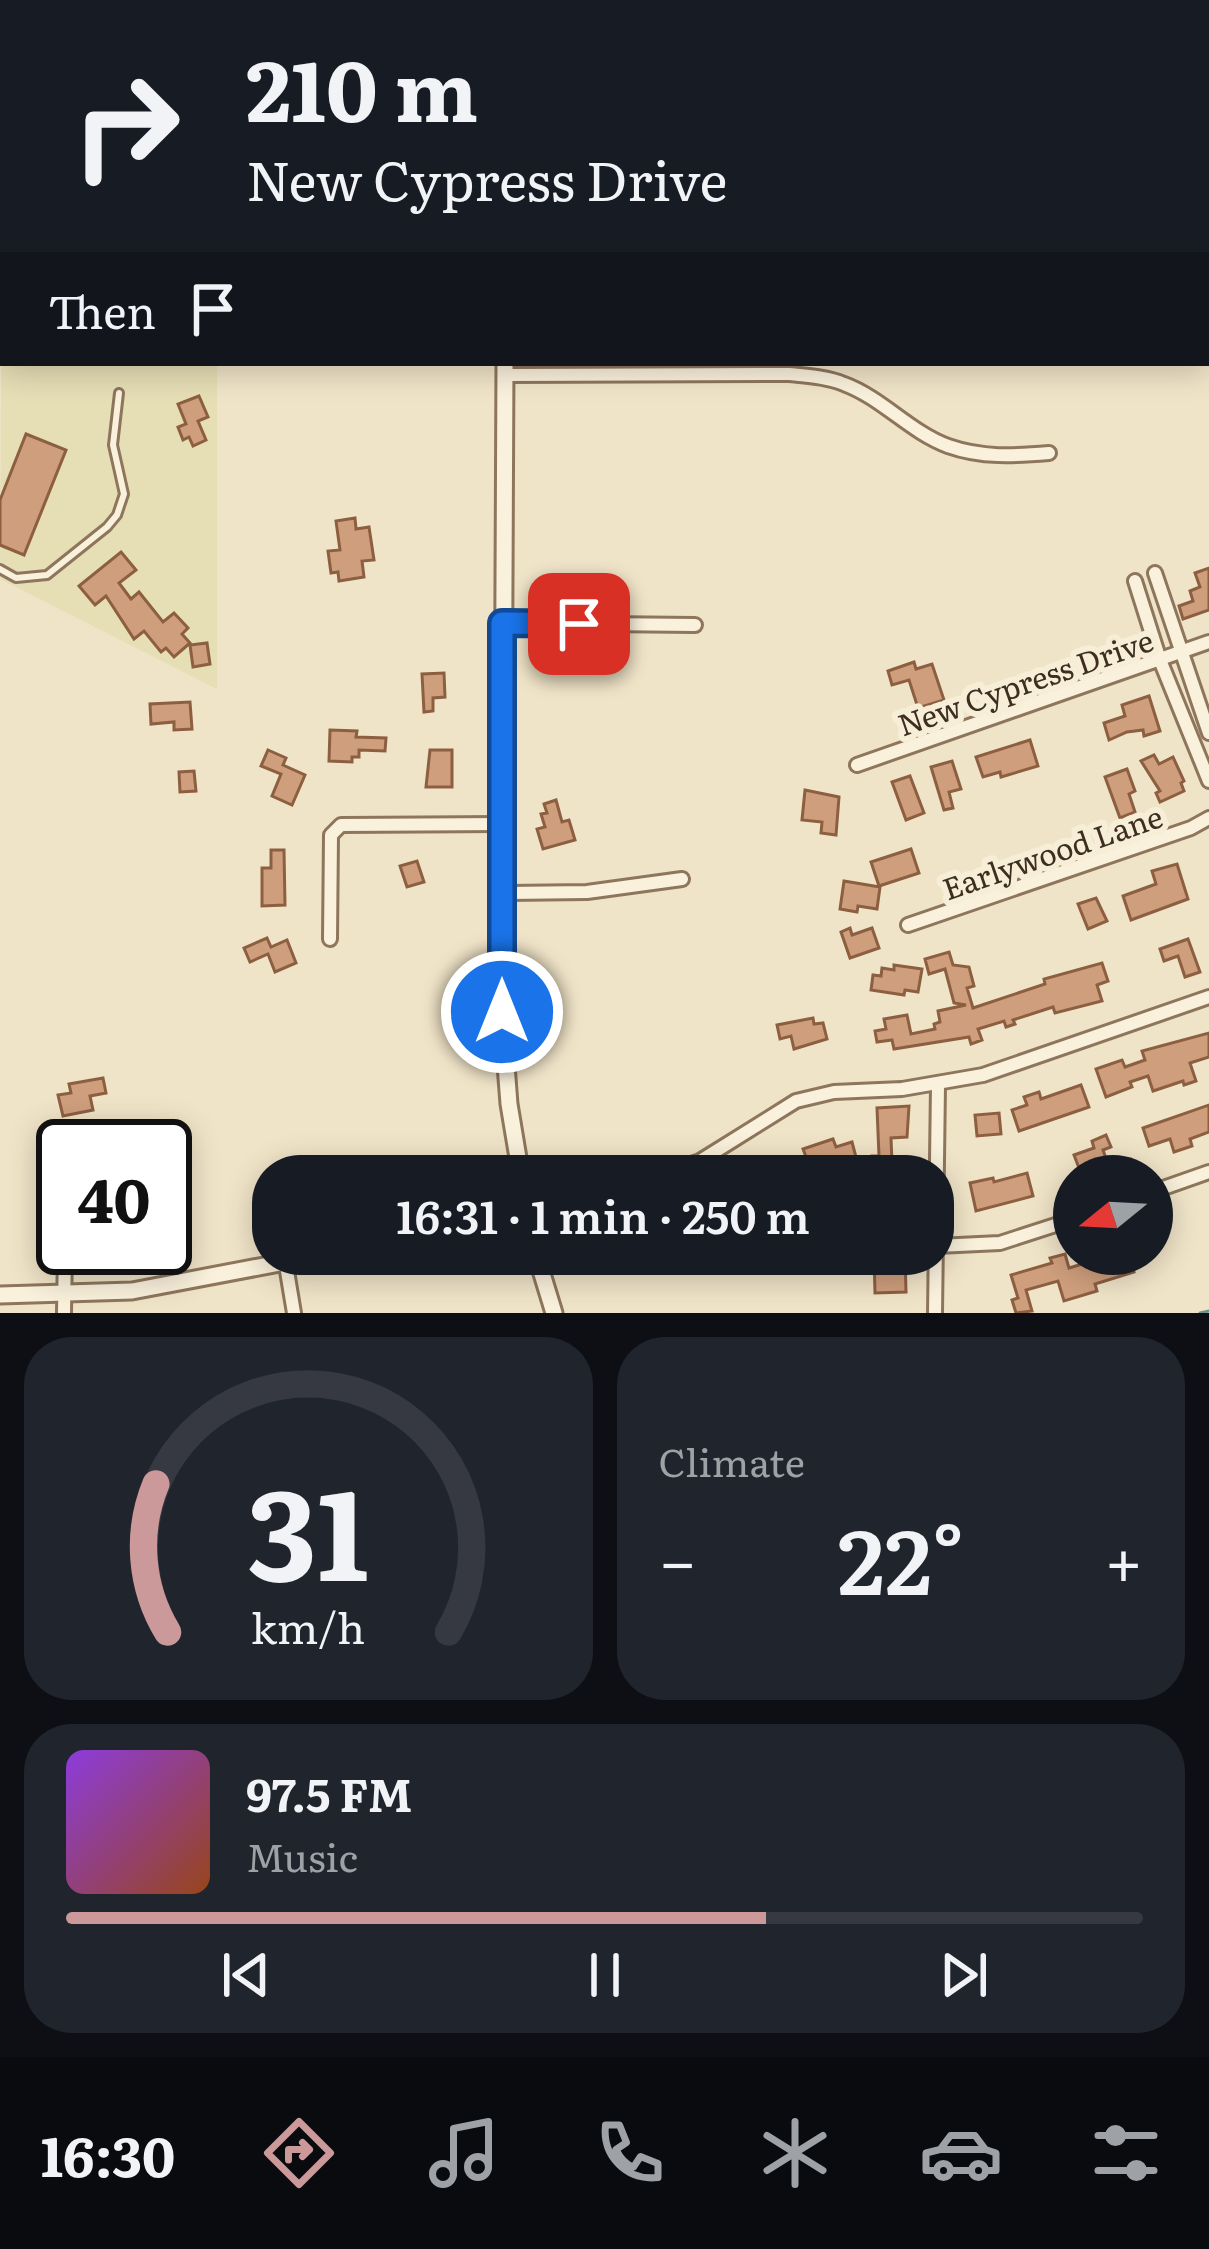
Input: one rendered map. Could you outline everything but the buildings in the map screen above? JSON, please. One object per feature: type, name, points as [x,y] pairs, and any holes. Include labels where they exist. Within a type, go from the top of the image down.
[{"type":"street","points":[[517,1155],[505,1056],[501,893],[504,369],[790,374],[824,379],[860,392],[948,446],[980,455],[1049,453]]},
{"type":"street","points":[[1155,573],[1209,733]]},
{"type":"street","points":[[1135,581],[1160,660],[1209,781]]},
{"type":"street","points":[[502,623],[695,625]]},
{"type":"street","name":"New Cypress Drive","points":[[857,764],[1209,642]]},
{"type":"street","name":"Earlywood Lane","points":[[908,926],[1209,818]]},
{"type":"street","points":[[331,939],[329,852],[331,835],[341,825],[502,824]]},
{"type":"street","points":[[501,893],[586,892],[682,879]]},
{"type":"street","points":[[710,1155],[796,1102],[835,1092],[938,1085],[1010,1068],[1209,997]]},
{"type":"street","points":[[938,1085],[938,1155]]},
{"type":"street","points":[[1173,1185],[1209,1172]]},
{"type":"street","points":[[954,1245],[1000,1243],[1053,1226]]},
{"type":"street","points":[[0,1295],[64,1305],[252,1271]]},
{"type":"street","points":[[64,1305],[65,1275]]},
{"type":"street","points":[[288,1275],[294,1313]]},
{"type":"street","points":[[542,1275],[554,1313]]},
{"type":"street","points":[[935,1313],[936,1275]]},
{"type":"lane","points":[[0,569],[16,578],[47,575],[117,514],[124,494],[113,445],[119,393]]},
{"type":"shaded area","points":[[1,366],[217,366],[217,689],[0,579]]},
{"type":"waterway","points":[[1200,1313],[1209,1311]]},
{"type":"route","points":[[502,1012],[502,623],[579,624]]}]
